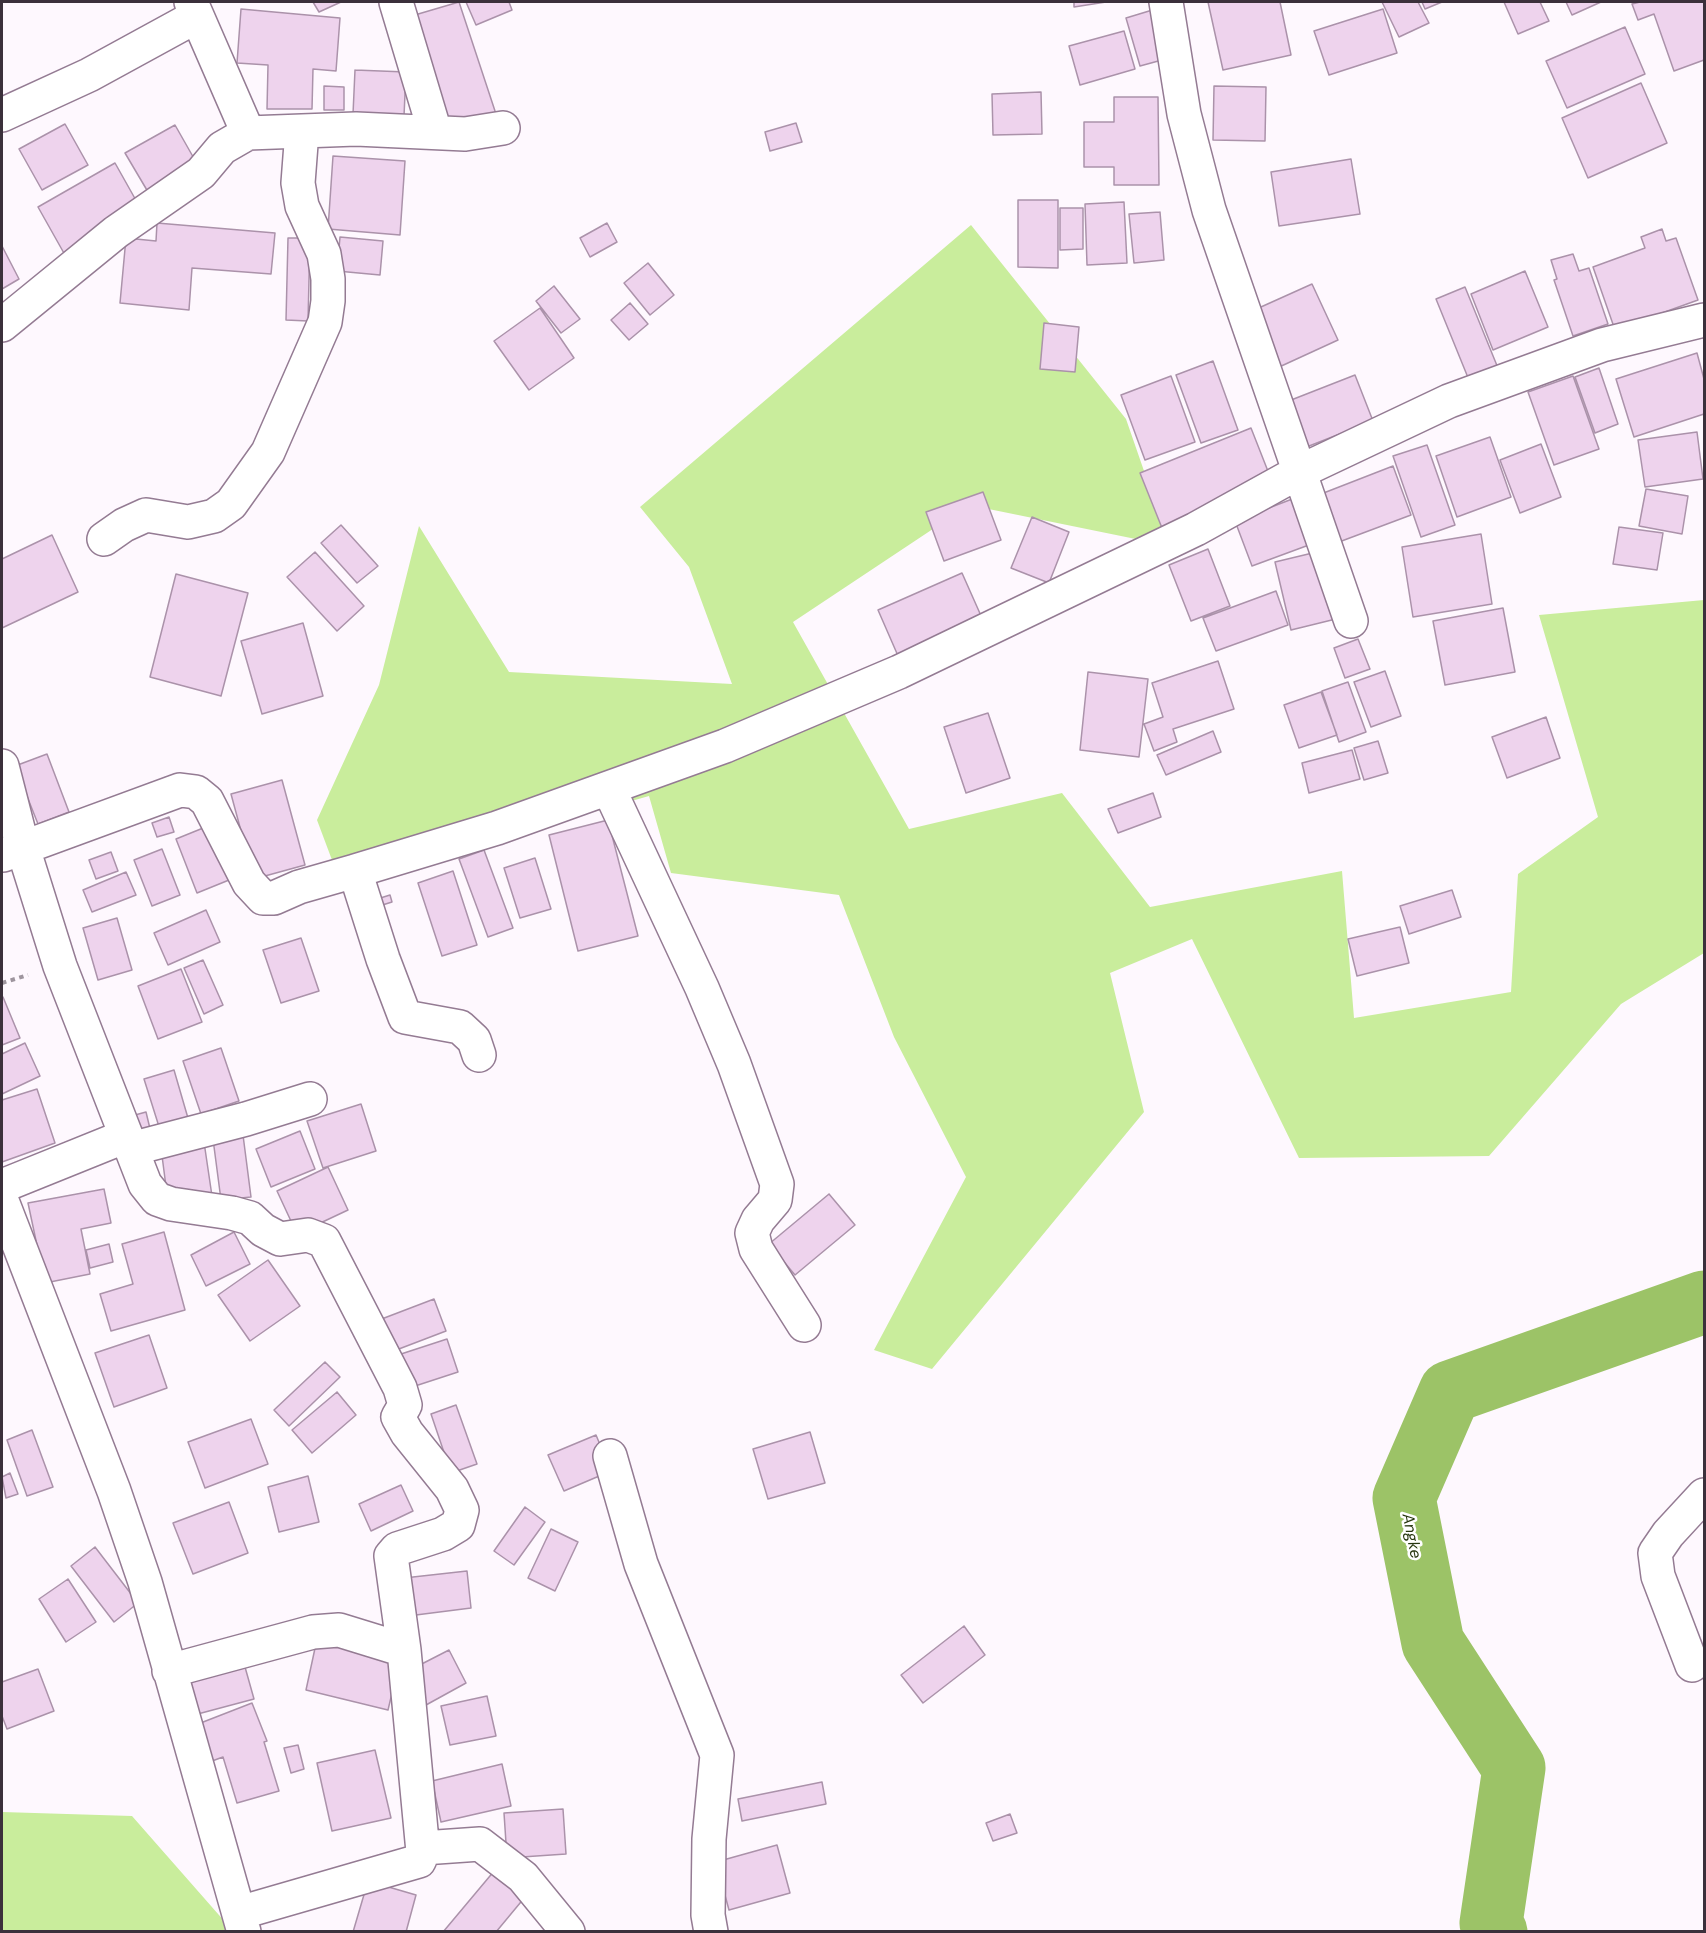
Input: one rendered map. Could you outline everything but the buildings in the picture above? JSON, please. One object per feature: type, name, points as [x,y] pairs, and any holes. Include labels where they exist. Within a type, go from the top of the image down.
[{"type":"street","points":[[396,2],[435,132]]},
{"type":"street","points":[[1166,2],[1184,114],[1209,210],[1299,472],[1336,572],[1351,621]]},
{"type":"street","points":[[2,115],[89,75],[194,9],[248,133]]},
{"type":"street","points":[[2,325],[116,232],[201,173],[222,148],[248,133],[356,129],[465,134],[502,128]]},
{"type":"street","points":[[104,539],[134,519],[146,515],[188,522],[214,516],[231,504],[268,452],[325,322],[328,301],[328,279],[324,254],[302,206],[298,183],[302,130]]},
{"type":"street","points":[[12,852],[180,790],[196,792],[207,801],[249,883],[263,898],[274,898],[299,887],[497,828],[725,746],[899,672],[1196,529],[1299,472],[1449,401],[1602,345],[1704,320]]},
{"type":"street","points":[[2,766],[12,852],[60,966],[145,1184],[157,1199],[171,1204],[250,1218],[263,1230],[280,1239],[308,1235],[324,1241],[400,1388],[405,1406],[398,1417],[407,1433],[452,1489],[462,1510],[458,1525],[443,1534],[397,1549],[391,1556],[404,1650],[423,1848],[419,1861],[242,1922],[145,1582],[114,1491],[2,1201]]},
{"type":"street","points":[[609,789],[702,988],[734,1064],[777,1184],[775,1200],[758,1220],[752,1233],[756,1249],[804,1325]]},
{"type":"street","points":[[355,871],[383,959],[405,1017],[460,1027],[474,1040],[479,1055]]},
{"type":"street","points":[[2,1186],[128,1142],[310,1099]]},
{"type":"street","points":[[610,1456],[641,1564],[717,1755],[709,1839],[708,1915],[711,1932]]},
{"type":"street","points":[[1692,1665],[1658,1576],[1655,1553],[1668,1534],[1704,1495]]},
{"type":"street","points":[[169,1671],[313,1632],[339,1630],[404,1650]]},
{"type":"street","points":[[423,1848],[480,1844],[523,1877],[568,1932]]},
{"type":"green space","points":[[971,225],[1126,419],[1170,546],[969,505],[793,622],[909,829],[1062,793],[1150,907],[1342,871],[1354,1018],[1511,992],[1518,874],[1598,817],[1539,615],[1704,600],[1704,953],[1621,1004],[1489,1156],[1299,1158],[1192,939],[1110,973],[1144,1112],[932,1369],[874,1350],[966,1177],[894,1037],[839,895],[671,873],[649,796],[341,884],[317,820],[379,685],[419,526],[509,672],[732,684],[689,567],[640,507]]},
{"type":"green space","points":[[2,1812],[132,1816],[233,1931],[2,1932]]},
{"type":"waterway","name":"Angke","points":[[1496,1932],[1491,1923],[1514,1768],[1433,1643],[1404,1498],[1450,1392],[1704,1302]]}]
